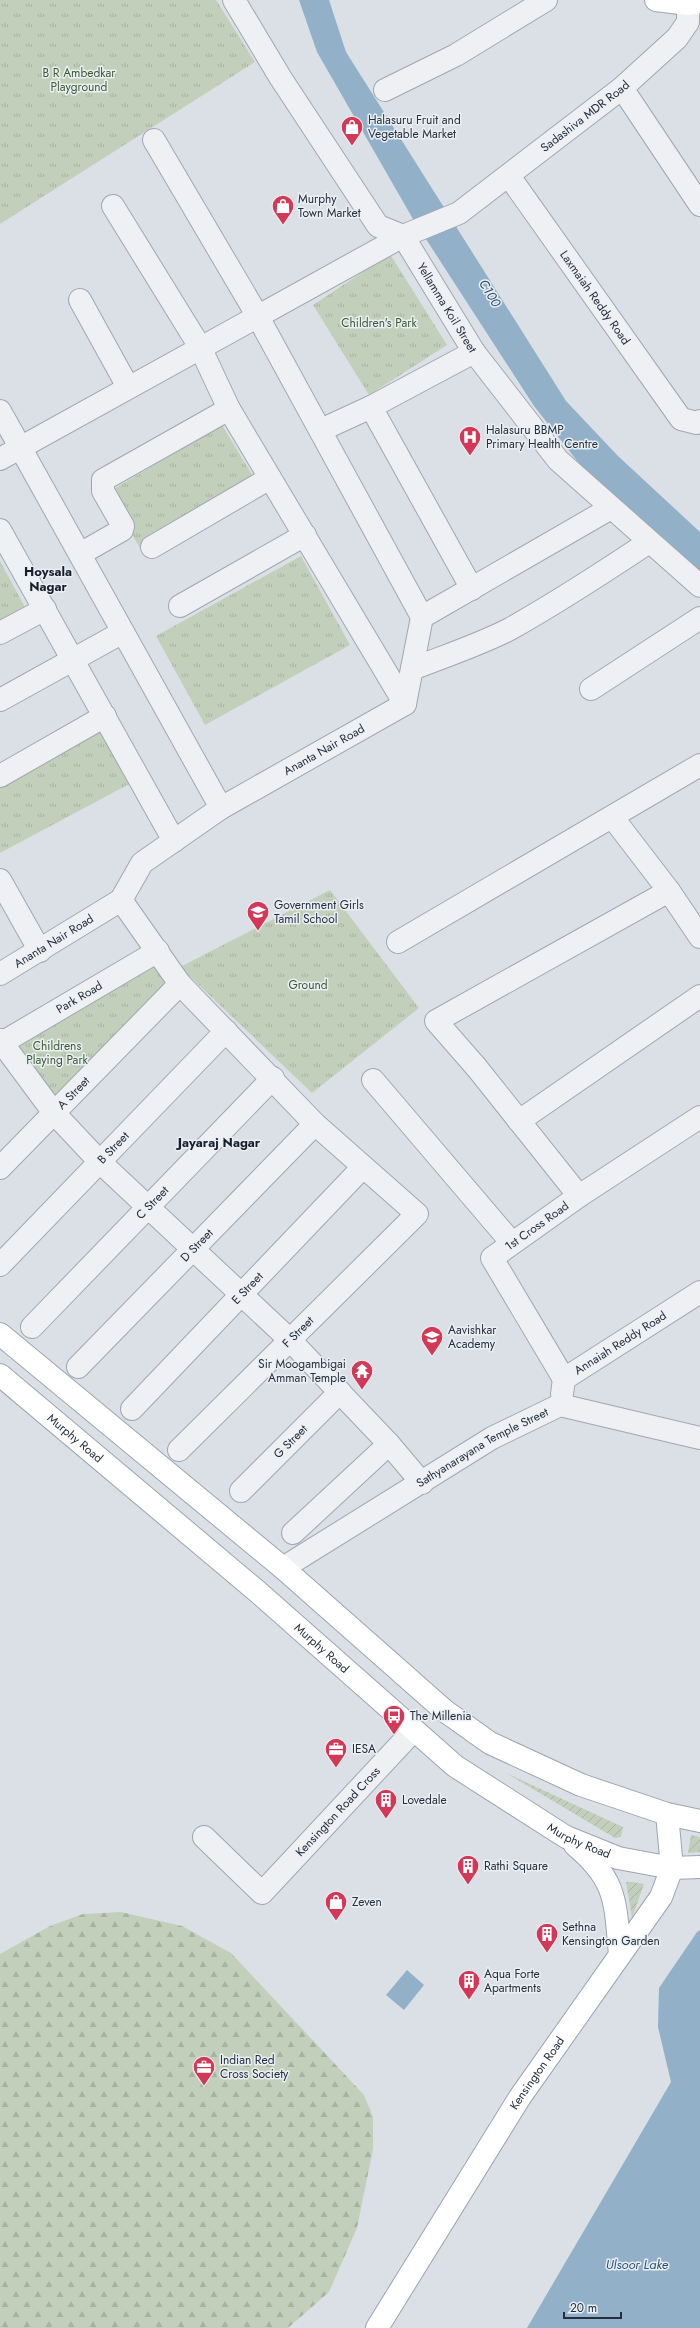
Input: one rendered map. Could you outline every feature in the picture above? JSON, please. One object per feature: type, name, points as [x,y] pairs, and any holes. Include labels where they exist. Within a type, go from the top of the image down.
[{"type":"main road","points":[[656,0],[694,3]]},
{"type":"main road","points":[[0,1334],[284,1568],[446,1711],[490,1743],[582,1785],[668,1814],[700,1821]]},
{"type":"main road","name":"Murphy Road","points":[[0,1375],[258,1592],[454,1766],[566,1837],[618,1858],[672,1868],[700,1867]]},
{"type":"main road","name":"Kensington Road","points":[[377,2328],[520,2097],[661,1897],[672,1868],[668,1814]]},
{"type":"main road","points":[[566,1837],[591,1858],[611,1886],[615,1904],[620,1954]]},
{"type":"street","points":[[234,0],[280,77],[378,226],[409,232]]},
{"type":"street","points":[[385,90],[456,55],[546,0]]},
{"type":"street","name":"Sadashiva MDR Road","points":[[0,459],[409,232],[459,213],[622,88],[677,38],[688,22],[694,3]]},
{"type":"street","points":[[622,88],[700,205]]},
{"type":"street","points":[[154,140],[257,315],[322,430],[422,617],[405,704]]},
{"type":"street","name":"Laxmaiah Reddy Road","points":[[509,176],[690,420]]},
{"type":"street","points":[[113,206],[200,347],[229,409],[405,704]]},
{"type":"street","name":"Yellamma Koil Street","points":[[409,232],[474,352],[558,460],[700,586]]},
{"type":"street","points":[[80,300],[128,387]]},
{"type":"street","points":[[322,430],[371,407],[474,352]]},
{"type":"street","points":[[371,407],[472,588]]},
{"type":"street","points":[[80,554],[122,530],[121,523],[103,491],[103,480],[229,409]]},
{"type":"street","points":[[0,411],[221,808]]},
{"type":"street","points":[[152,547],[270,478]]},
{"type":"street","points":[[422,617],[611,508]]},
{"type":"street","points":[[0,531],[74,660],[174,841]]},
{"type":"street","points":[[180,606],[305,535]]},
{"type":"street","points":[[412,669],[478,644],[510,629],[596,578],[649,542]]},
{"type":"street","points":[[0,633],[44,609]]},
{"type":"street","points":[[591,689],[700,618]]},
{"type":"street","points":[[0,700],[123,632]]},
{"type":"street","name":"Ananta Nair Road","points":[[0,974],[40,951],[121,900],[142,863],[221,808],[405,704]]},
{"type":"street","points":[[0,776],[105,716]]},
{"type":"street","points":[[398,942],[613,818],[700,765]]},
{"type":"street","points":[[613,818],[669,891],[700,937]]},
{"type":"street","points":[[0,880],[40,951]]},
{"type":"street","points":[[579,1196],[478,1068],[436,1021],[669,891]]},
{"type":"street","points":[[121,900],[158,950],[180,984],[273,1078],[315,1124],[363,1167]]},
{"type":"street","name":"Park Road","points":[[0,1042],[158,950]]},
{"type":"street","name":"A Street","points":[[0,1168],[180,984]]},
{"type":"street","points":[[519,1121],[700,996]]},
{"type":"street","name":"B Street","points":[[0,1265],[101,1163],[226,1031]]},
{"type":"street","points":[[0,1042],[54,1113],[101,1163],[290,1340],[389,1444],[422,1483]]},
{"type":"street","name":"C Street","points":[[32,1327],[273,1078]]},
{"type":"street","points":[[373,1080],[512,1244]]},
{"type":"street","name":"1st Cross Road","points":[[564,1379],[492,1258],[579,1196],[700,1117]]},
{"type":"street","name":"D Street","points":[[78,1367],[315,1124]]},
{"type":"street","name":"F Street","points":[[179,1450],[418,1214],[363,1167]]},
{"type":"street","name":"E Street","points":[[132,1409],[363,1167]]},
{"type":"street","name":"Annaiah Reddy Road","points":[[560,1405],[564,1379],[700,1292]]},
{"type":"street","name":"G Street","points":[[241,1491],[340,1392]]},
{"type":"street","name":"Sathyanarayana Temple Street","points":[[284,1568],[492,1438],[560,1405],[700,1438]]},
{"type":"street","points":[[293,1533],[389,1444]]},
{"type":"street","name":"Kensington Road Cross","points":[[204,1837],[262,1893],[414,1730]]},
{"type":"green space","name":"B R Ambedkar Playground","points":[[0,0],[216,0],[255,62],[0,224]]},
{"type":"green space","name":"Children's Park","points":[[390,254],[447,345],[369,395],[313,305]]},
{"type":"green space","points":[[222,425],[257,483],[142,551],[107,493]]},
{"type":"green space","points":[[301,556],[350,645],[205,725],[156,636]]},
{"type":"green space","points":[[0,561],[25,607],[0,620]]},
{"type":"green space","points":[[97,716],[133,782],[0,853],[0,768]]},
{"type":"green space","name":"Ground","points":[[330,890],[419,1008],[312,1093],[180,967]]},
{"type":"green space","name":"Childrens Playing Park","points":[[157,960],[171,986],[53,1100],[11,1045]]},
{"type":"green space","points":[[506,1773],[623,1827],[621,1837],[615,1838]]},
{"type":"green space","points":[[691,1835],[700,1837],[700,1852],[688,1853]]},
{"type":"green space","points":[[626,1882],[644,1884],[632,1918]]},
{"type":"green space","points":[[121,1912],[182,1926],[231,1953],[364,2095],[373,2117],[373,2149],[357,2228],[329,2292],[288,2328],[0,2328],[0,1954],[50,1926],[83,1914]]},
{"type":"water","name":"C100","points":[[299,0],[329,0],[346,52],[566,401],[618,456],[700,532],[700,571],[589,476],[534,406],[413,219],[317,52]]},
{"type":"water","name":"Ulsoor Lake","points":[[700,1930],[700,2328],[527,2328],[671,2082],[658,2027],[659,1988],[697,1932]]},
{"type":"water","points":[[407,1970],[424,1985],[404,2010],[386,1995]]},
{"type":"place","name":"Halasuru Fruit and Vegetable Market","points":[[352,146]]},
{"type":"place","name":"Murphy Town Market","points":[[283,226]]},
{"type":"place","name":"Halasuru BBMP Primary Health Centre","points":[[470,456]]},
{"type":"place","name":"Government Girls Tamil School","points":[[258,932]]},
{"type":"place","name":"Aavishkar Academy","points":[[432,1356]]},
{"type":"place","name":"Sir Moogambigai Amman Temple","points":[[362,1390]]},
{"type":"place","name":"The Millenia","points":[[394,1736]]},
{"type":"place","name":"IESA","points":[[336,1768]]},
{"type":"place","name":"Lovedale","points":[[386,1820]]},
{"type":"place","name":"Rathi Square","points":[[468,1886]]},
{"type":"place","name":"Zeven","points":[[336,1922]]},
{"type":"place","name":"Sethna Kensington Garden","points":[[547,1954]]},
{"type":"place","name":"Aqua Forte Apartments","points":[[469,2000]]},
{"type":"place","name":"Indian Red Cross Society","points":[[204,2086]]},
{"type":"district","name":"Hoysala Nagar","points":[[48,578]]},
{"type":"district","name":"Jayaraj Nagar","points":[[219,1142]]}]
